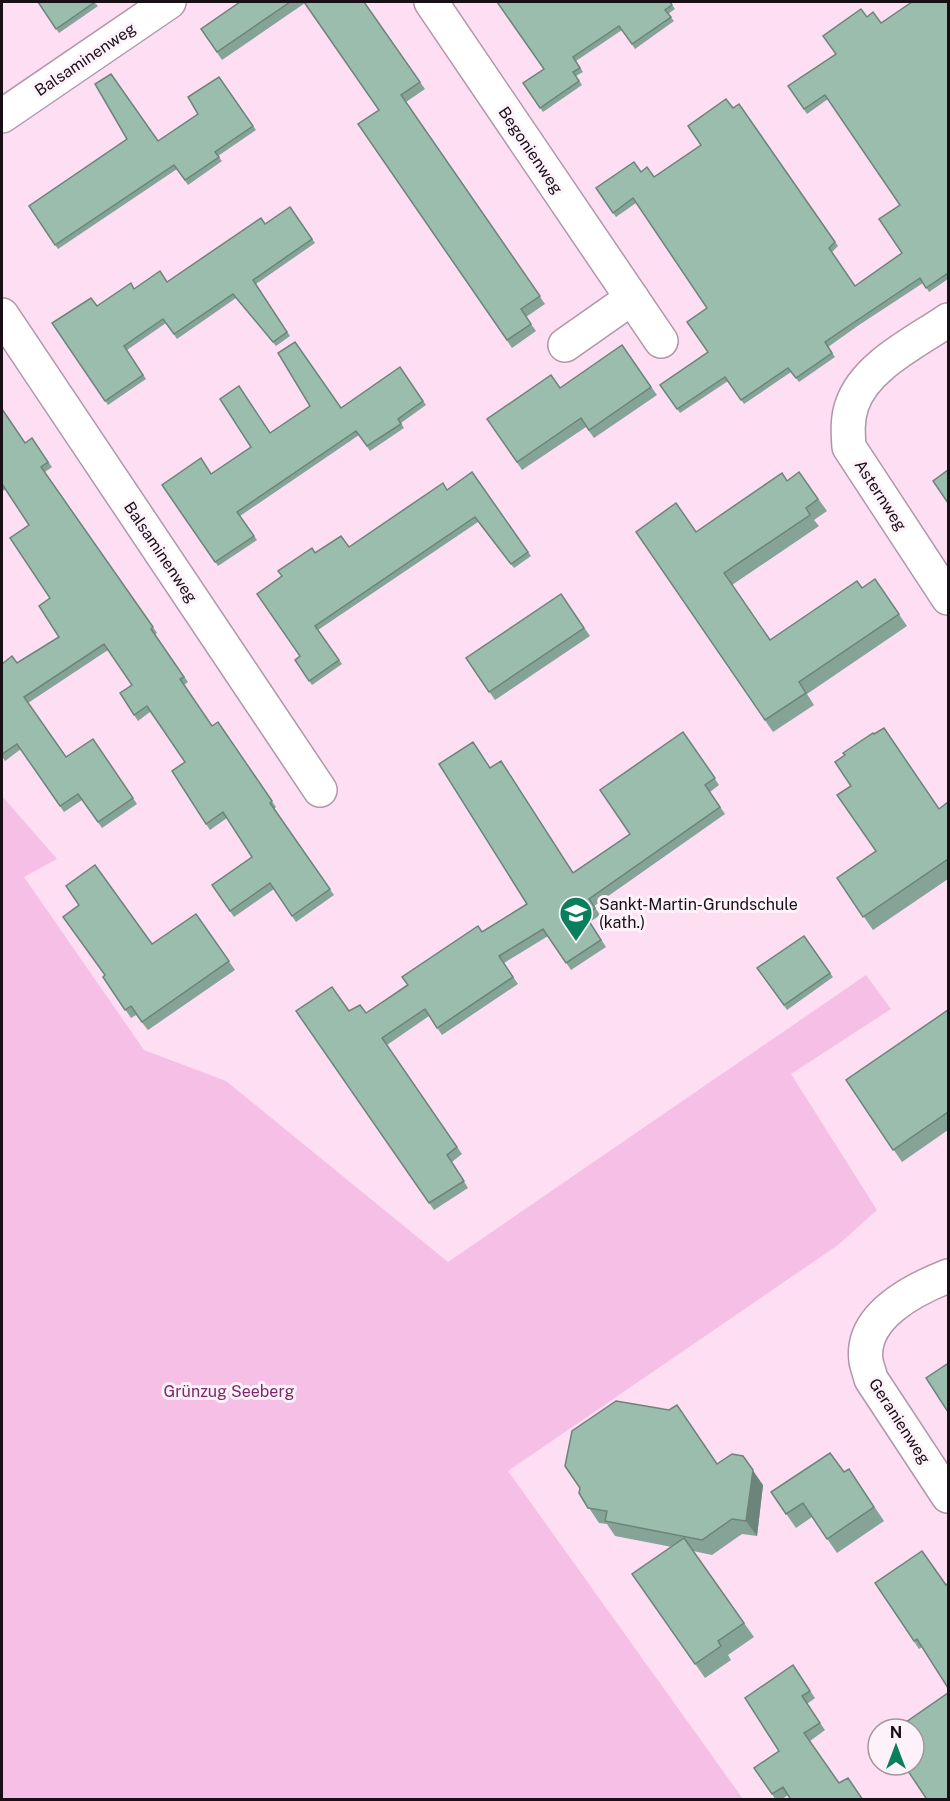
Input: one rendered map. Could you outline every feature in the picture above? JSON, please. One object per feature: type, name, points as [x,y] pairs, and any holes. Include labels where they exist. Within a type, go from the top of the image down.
[{"type":"street","name":"Balsaminenweg","points":[[2,116],[169,2]]},
{"type":"street","name":"Begonienweg","points":[[431,2],[661,341]]},
{"type":"street","points":[[565,345],[632,298]]},
{"type":"street","name":"Balsaminenweg","points":[[2,315],[320,790]]},
{"type":"street","name":"Asternweg","points":[[948,320],[867,377],[851,406],[848,422],[849,447],[948,598]]},
{"type":"street","name":"Geranienweg","points":[[948,1276],[928,1284],[893,1305],[873,1327],[866,1360],[871,1379],[948,1497]]},
{"type":"green space","name":"Grünzug Seeberg","points":[[2,796],[57,859],[24,877],[144,1050],[226,1081],[448,1262],[866,975],[891,1009],[791,1074],[877,1210],[838,1245],[508,1471],[743,1799],[2,1799]]},
{"type":"building","points":[[38,2],[95,2],[56,29]]},
{"type":"building","points":[[240,2],[290,2],[217,52],[201,29]]},
{"type":"building","points":[[304,2],[364,2],[420,82],[401,95],[540,296],[521,309],[531,324],[507,340],[358,124],[379,110]]},
{"type":"building","points":[[497,2],[670,2],[672,5],[665,10],[671,17],[632,44],[619,26],[573,57],[580,68],[573,72],[579,81],[540,108],[523,83],[544,69]]},
{"type":"building","points":[[912,2],[948,2],[948,273],[926,288],[920,278],[825,342],[832,353],[796,378],[788,368],[741,400],[725,377],[677,409],[660,385],[708,352],[687,322],[707,308],[633,198],[613,213],[596,188],[634,162],[641,172],[647,167],[654,177],[701,145],[688,126],[726,99],[733,108],[739,104],[835,242],[829,248],[855,286],[902,253],[879,219],[900,205],[825,95],[804,109],[788,86],[836,54],[823,36],[861,9],[867,17],[873,12],[881,23]]},
{"type":"building","points":[[111,74],[158,141],[198,114],[188,97],[219,77],[253,126],[215,152],[219,157],[185,180],[174,165],[55,245],[29,206],[127,139],[95,84]]},
{"type":"building","points":[[290,207],[312,239],[253,280],[287,332],[273,342],[233,294],[174,334],[163,319],[124,346],[143,375],[105,401],[52,323],[91,298],[97,306],[131,283],[134,289],[160,271],[167,282],[261,218],[265,224]]},
{"type":"building","points":[[295,342],[341,408],[400,367],[423,401],[398,419],[401,424],[367,446],[356,431],[237,512],[254,536],[215,562],[162,485],[201,458],[211,474],[251,447],[220,399],[239,386],[270,433],[310,406],[278,353]]},
{"type":"building","points":[[622,345],[651,387],[589,430],[581,418],[517,462],[487,419],[551,375],[560,388]]},
{"type":"building","points":[[2,409],[25,443],[32,438],[48,462],[41,467],[153,627],[151,629],[184,677],[180,679],[212,726],[218,722],[272,801],[270,803],[330,889],[292,916],[270,883],[230,911],[212,885],[252,857],[223,812],[206,824],[172,771],[185,762],[147,706],[134,715],[120,693],[132,685],[104,644],[24,697],[66,757],[93,739],[133,798],[98,822],[78,794],[60,806],[17,744],[2,754],[2,664],[12,656],[17,663],[59,637],[39,606],[50,598],[10,538],[29,525],[2,484]]},
{"type":"building","points":[[948,470],[948,503],[933,481]]},
{"type":"building","points":[[472,472],[528,552],[511,564],[475,517],[315,626],[339,660],[309,681],[295,660],[300,656],[257,594],[282,576],[278,571],[312,548],[315,553],[341,536],[349,547],[443,483],[447,490]]},
{"type":"building","points":[[799,472],[818,499],[806,508],[810,515],[724,573],[770,640],[857,581],[862,588],[875,579],[899,614],[799,682],[806,693],[765,720],[636,532],[676,503],[696,532],[782,473],[787,481]]},
{"type":"building","points":[[561,594],[584,628],[489,692],[466,658]]},
{"type":"building","points":[[884,728],[939,809],[948,802],[948,859],[863,917],[837,878],[876,851],[837,795],[851,786],[835,762],[845,755],[843,753]]},
{"type":"building","points":[[683,732],[715,778],[705,785],[720,807],[589,899],[595,908],[585,915],[601,940],[566,963],[543,929],[499,956],[513,977],[437,1028],[425,1009],[382,1038],[457,1147],[447,1155],[464,1181],[429,1203],[296,1011],[332,987],[349,1011],[360,1005],[366,1013],[408,985],[402,977],[478,926],[482,932],[527,904],[439,764],[473,742],[490,768],[501,761],[573,873],[630,834],[600,790]]},
{"type":"building","points":[[95,865],[152,944],[196,914],[229,961],[142,1022],[131,1006],[125,1010],[103,977],[105,975],[63,917],[79,905],[66,886]]},
{"type":"building","points":[[804,936],[830,973],[784,1005],[757,968]]},
{"type":"building","points":[[948,1010],[948,1112],[893,1150],[846,1080]]},
{"type":"building","points":[[947,1364],[948,1366],[948,1412],[926,1378]]},
{"type":"building","points":[[616,1401],[669,1410],[677,1405],[717,1464],[732,1454],[743,1456],[753,1470],[746,1521],[732,1519],[702,1540],[605,1521],[607,1511],[588,1508],[579,1493],[580,1488],[565,1466],[572,1431]]},
{"type":"building","points":[[830,1453],[844,1472],[849,1469],[874,1507],[827,1539],[803,1503],[786,1514],[771,1492]]},
{"type":"building","points":[[684,1538],[744,1623],[718,1641],[721,1646],[695,1664],[632,1574]]},
{"type":"building","points":[[922,1551],[946,1585],[948,1583],[948,1688],[917,1639],[914,1641],[875,1583]]},
{"type":"building","points":[[793,1665],[810,1691],[802,1696],[820,1723],[804,1733],[839,1783],[848,1778],[863,1800],[791,1800],[783,1787],[772,1794],[754,1768],[779,1751],[745,1698]]},
{"type":"building","points":[[948,1693],[948,1800],[924,1800],[926,1798],[912,1777],[926,1777],[926,1717],[913,1717]]},
{"type":"place","name":"Sankt-Martin-Grundschule (kath.)","points":[[576,942]]}]
